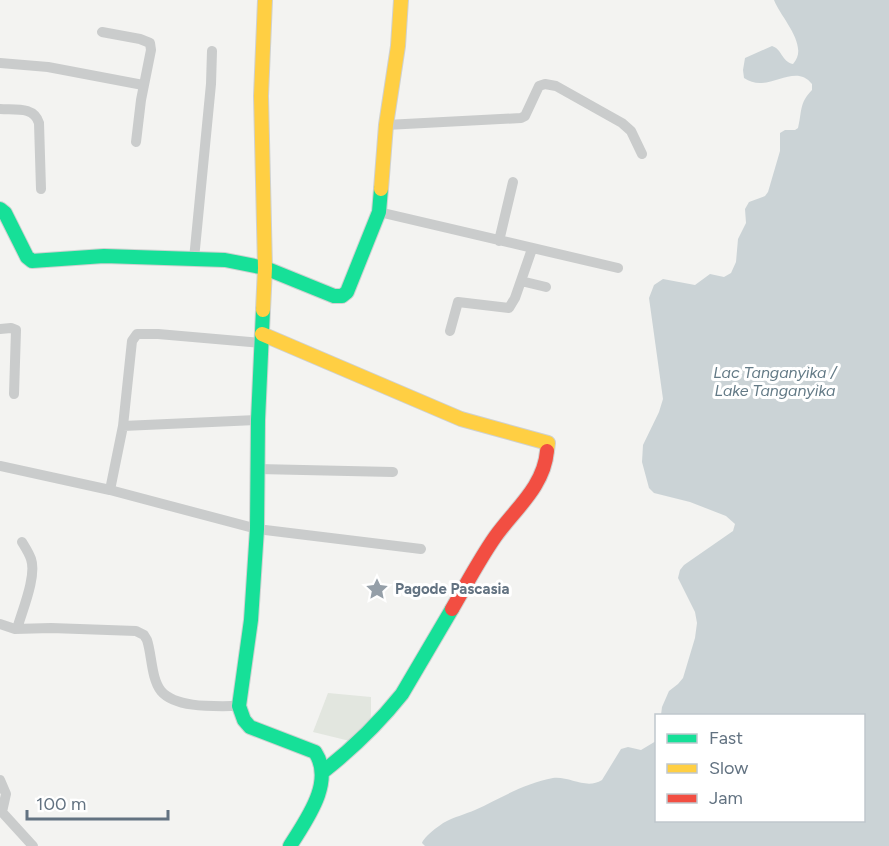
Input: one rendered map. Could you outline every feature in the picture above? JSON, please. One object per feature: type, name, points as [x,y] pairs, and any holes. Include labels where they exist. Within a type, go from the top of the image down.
[{"type":"street","points":[[265,0],[261,96],[265,268],[258,420],[257,529],[251,620],[239,706],[244,720],[250,727],[321,756],[324,771],[313,806],[290,846]]},
{"type":"street","points":[[0,209],[5,213],[27,257],[33,261],[104,256],[225,260],[265,268],[334,296],[342,296],[347,292],[379,212],[386,125],[398,46],[401,0]]},
{"type":"street","points":[[102,32],[150,43],[151,50],[143,85],[136,142]]},
{"type":"street","points":[[194,259],[211,84],[212,51]]},
{"type":"street","points":[[0,63],[36,66],[143,85]]},
{"type":"street","points":[[386,125],[521,118],[525,116],[539,86],[550,84],[622,123],[631,131],[642,154]]},
{"type":"street","points":[[0,109],[30,111],[37,115],[41,189]]},
{"type":"street","points":[[499,241],[513,182]]},
{"type":"street","points":[[379,212],[618,268]]},
{"type":"street","points":[[450,331],[458,302],[509,308],[515,298],[532,249]]},
{"type":"street","points":[[520,281],[546,287]]},
{"type":"street","points":[[0,328],[11,327],[16,330],[14,394]]},
{"type":"street","points":[[110,490],[123,426],[132,341],[137,334],[262,339],[461,419],[548,443],[547,460],[530,497],[495,538],[402,694],[365,738],[324,771]]},
{"type":"street","points":[[123,426],[258,420]]},
{"type":"street","points":[[0,466],[110,490],[257,529],[421,549]]},
{"type":"street","points":[[258,469],[393,471]]},
{"type":"street","points":[[17,629],[30,585],[32,569],[31,560],[22,542]]},
{"type":"street","points":[[0,624],[17,629],[51,628],[136,632],[144,635],[147,640],[155,677],[161,691],[175,700],[192,704],[239,706]]},
{"type":"street","points":[[0,780],[6,794],[1,808],[4,815],[33,846]]},
{"type":"shaded area","points":[[328,693],[371,697],[370,723],[365,732],[354,742],[313,732]]},
{"type":"water","name":"Lac Tanganyika / Lake Tanganyika","points":[[774,0],[889,0],[889,846],[425,846],[422,843],[425,838],[449,820],[543,780],[559,778],[596,783],[602,780],[621,749],[628,747],[641,750],[655,742],[655,822],[865,822],[865,714],[661,714],[669,691],[683,678],[697,623],[695,612],[678,578],[680,570],[733,531],[735,524],[726,516],[690,502],[654,493],[649,488],[642,462],[643,445],[663,399],[649,298],[654,285],[663,279],[695,285],[710,274],[724,277],[731,273],[736,262],[738,239],[746,223],[745,209],[749,202],[765,196],[768,192],[780,151],[780,133],[798,128],[803,104],[812,90],[812,84],[805,78],[797,76],[762,83],[744,78],[745,58],[772,46],[789,63],[793,64],[797,57],[796,41]]},
{"type":"traffic: fast","points":[[0,209],[5,213],[27,257],[32,261],[104,256],[225,260],[265,268],[334,296],[342,296],[347,292],[379,212],[381,189]]},
{"type":"traffic: fast","points":[[263,310],[258,420],[257,529],[251,620],[239,706],[244,720],[250,727],[315,752],[320,764],[322,776],[316,801],[290,846]]},
{"type":"traffic: fast","points":[[324,771],[365,735],[402,694],[452,609]]},
{"type":"traffic: slow","points":[[263,310],[265,268],[261,96],[265,0]]},
{"type":"traffic: slow","points":[[381,189],[386,125],[398,46],[401,0]]},
{"type":"traffic: slow","points":[[262,334],[461,419],[548,443],[547,451]]},
{"type":"traffic: jam","points":[[452,609],[495,537],[534,487],[545,464],[547,451]]},
{"type":"place","name":"Pagode Pascasia","points":[[377,589]]}]
